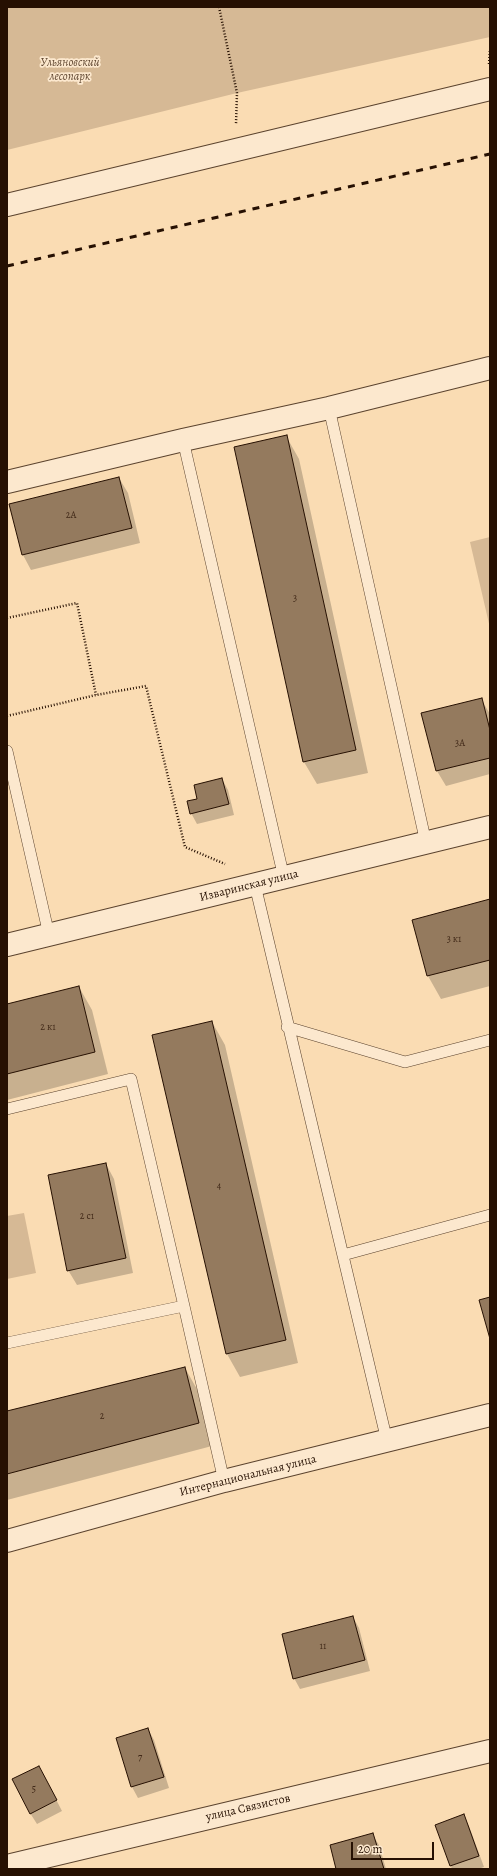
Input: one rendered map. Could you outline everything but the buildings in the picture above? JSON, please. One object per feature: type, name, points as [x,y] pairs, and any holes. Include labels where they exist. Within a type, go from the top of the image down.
[{"type":"street","points":[[7,205],[490,89]]},
{"type":"street","points":[[7,482],[182,440],[329,408],[490,368]]},
{"type":"street","name":"Изваринская улица","points":[[7,945],[490,827]]},
{"type":"street","name":"Интернациональная улица","points":[[7,1541],[224,1481],[490,1415]]},
{"type":"street","name":"улица Связистов","points":[[7,1866],[490,1750]]},
{"type":"lane","points":[[329,408],[426,843]]},
{"type":"lane","points":[[182,440],[284,878]]},
{"type":"lane","points":[[7,751],[48,935]]},
{"type":"lane","points":[[255,885],[287,1027],[387,1441]]},
{"type":"lane","points":[[287,1027],[405,1062],[490,1040]]},
{"type":"lane","points":[[7,1109],[132,1079],[224,1481]]},
{"type":"lane","points":[[343,1255],[490,1215]]},
{"type":"lane","points":[[7,1343],[184,1306]]},
{"type":"path","points":[[218,7],[237,93],[234,150]]},
{"type":"path","points":[[7,618],[77,603],[96,694]]},
{"type":"path","points":[[7,716],[96,694],[146,686],[185,847],[226,865]]},
{"type":"green space","name":"Ульяновский лесопарк","points":[[7,7],[490,7],[490,37],[237,93],[7,150]]},
{"type":"green space","points":[[490,537],[490,628],[470,542]]},
{"type":"green space","points":[[24,1213],[36,1273],[7,1279],[7,1216]]},
{"type":"railway","points":[[7,266],[490,154]]}]
